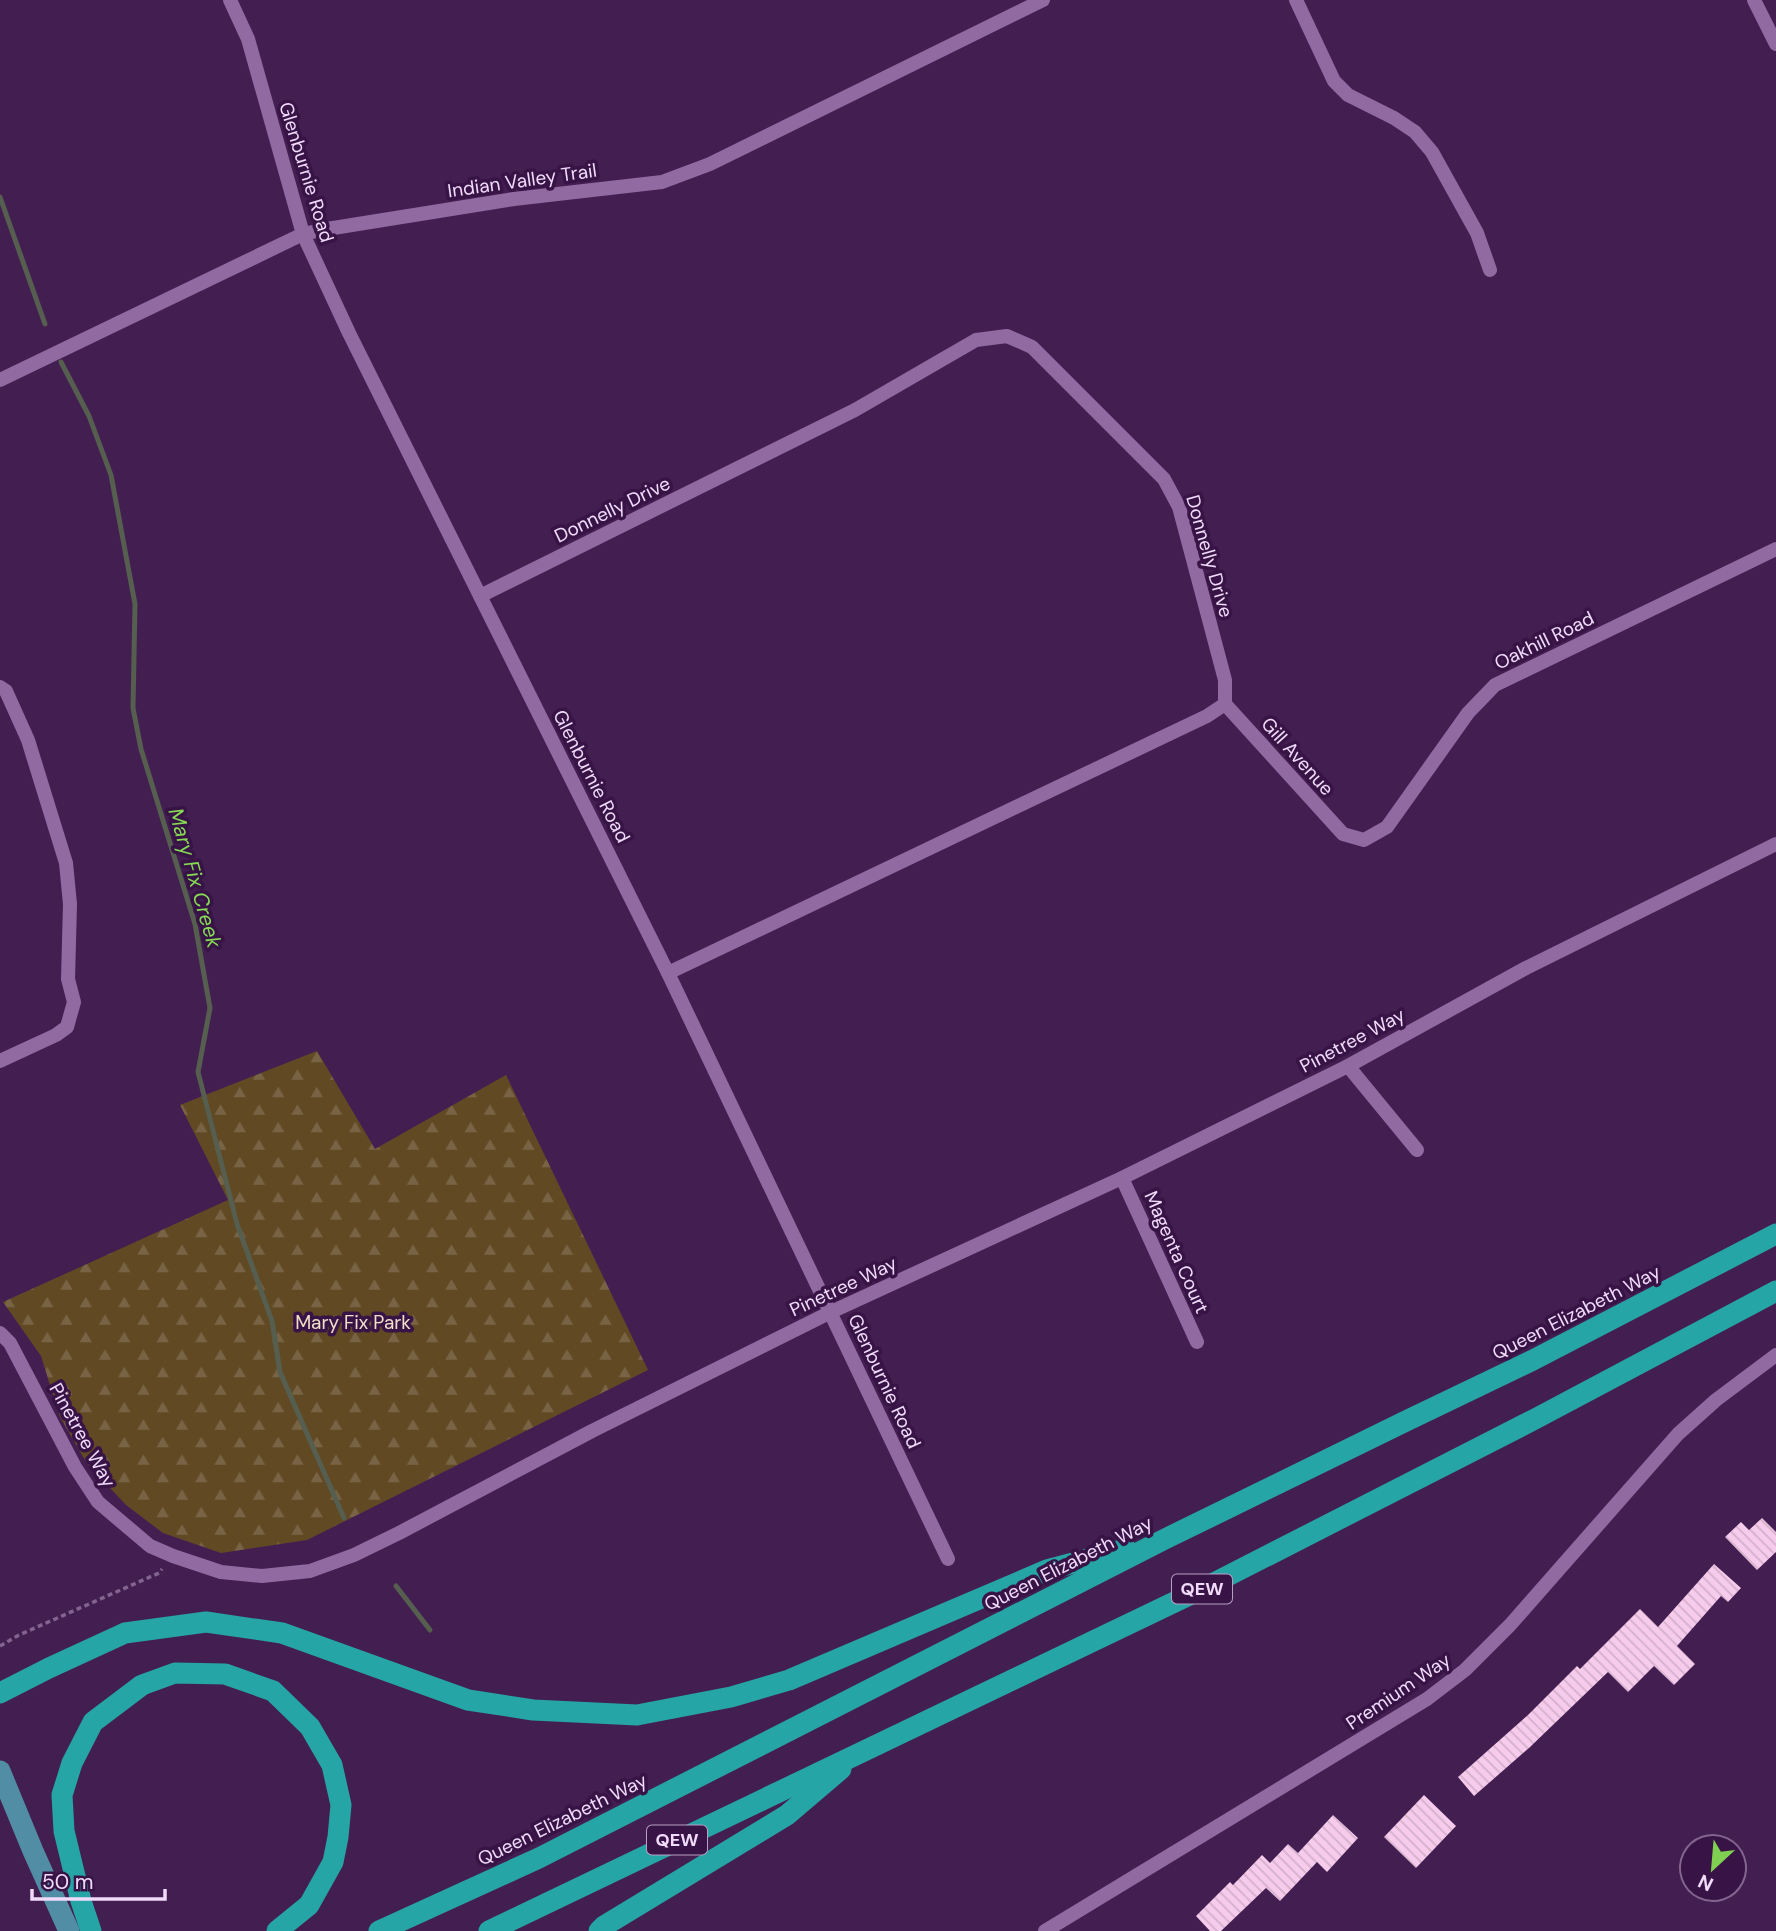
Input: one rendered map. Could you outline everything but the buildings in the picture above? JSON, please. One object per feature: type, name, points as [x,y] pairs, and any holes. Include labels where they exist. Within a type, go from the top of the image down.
[{"type":"highway","name":"Queen Elizabeth Way","points":[[379,1931],[539,1858],[1165,1539],[1533,1360],[1776,1234]]},
{"type":"highway","name":"QEW","points":[[489,1931],[1208,1586],[1547,1413],[1776,1291]]},
{"type":"highway","points":[[0,1693],[125,1633],[206,1622],[282,1633],[468,1700],[533,1710],[637,1715],[731,1697],[789,1680],[1047,1570],[1165,1539]]},
{"type":"highway","points":[[91,1931],[64,1831],[62,1795],[72,1763],[93,1722],[142,1685],[175,1673],[225,1674],[273,1691],[310,1727],[332,1765],[341,1805],[333,1863],[309,1905],[277,1931]]},
{"type":"highway","points":[[599,1931],[787,1815],[864,1750]]},
{"type":"main road","points":[[0,1770],[69,1931]]},
{"type":"street","name":"Glenburnie Road","points":[[230,0],[248,39],[303,234],[349,333],[668,973],[948,1559]]},
{"type":"street","name":"Indian Valley Trail","points":[[0,380],[303,234],[514,198],[662,181],[710,164],[1043,0]]},
{"type":"street","points":[[1296,0],[1334,81],[1348,94],[1415,132],[1432,152],[1477,233],[1490,270]]},
{"type":"street","points":[[1754,0],[1776,44]]},
{"type":"street","name":"Donnelly Drive","points":[[480,596],[855,410],[976,340],[1007,336],[1032,347],[1164,479],[1183,520],[1225,680],[1225,704]]},
{"type":"street","name":"Oakhill Road","points":[[1343,835],[1364,839],[1387,827],[1468,713],[1495,685],[1776,549]]},
{"type":"street","points":[[0,687],[6,691],[28,740],[66,863],[70,904],[68,979],[74,1002],[67,1027],[0,1062]]},
{"type":"street","points":[[668,973],[1207,716],[1225,704]]},
{"type":"street","name":"Gill Avenue","points":[[1225,704],[1343,835]]},
{"type":"street","name":"Pinetree Way","points":[[0,1333],[10,1343],[75,1467],[98,1502],[150,1546],[221,1572],[261,1576],[310,1570],[354,1555],[592,1431],[831,1312],[1122,1178],[1348,1066],[1526,968],[1776,844]]},
{"type":"street","points":[[1348,1066],[1417,1150]]},
{"type":"street","name":"Magenta Court","points":[[1122,1178],[1197,1342]]},
{"type":"street","name":"Premium Way","points":[[1045,1931],[1427,1699],[1465,1670],[1510,1625],[1678,1434],[1716,1400],[1776,1355]]},
{"type":"path","points":[[0,1646],[159,1573],[173,1556]]},
{"type":"green space","name":"Mary Fix Park","points":[[317,1051],[375,1149],[506,1075],[648,1370],[307,1540],[221,1553],[163,1533],[126,1505],[86,1462],[60,1417],[41,1356],[3,1302],[228,1200],[180,1105]]},
{"type":"waterway","name":"Mary Fix Creek","points":[[0,197],[45,324]]},
{"type":"waterway","name":"Mary Fix Creek","points":[[61,362],[89,416],[111,475],[135,604],[133,708],[141,749],[195,924],[210,1008],[198,1072],[237,1224],[272,1321],[280,1372],[344,1518]]},
{"type":"waterway","name":"Mary Fix Creek","points":[[396,1586],[430,1630]]}]
